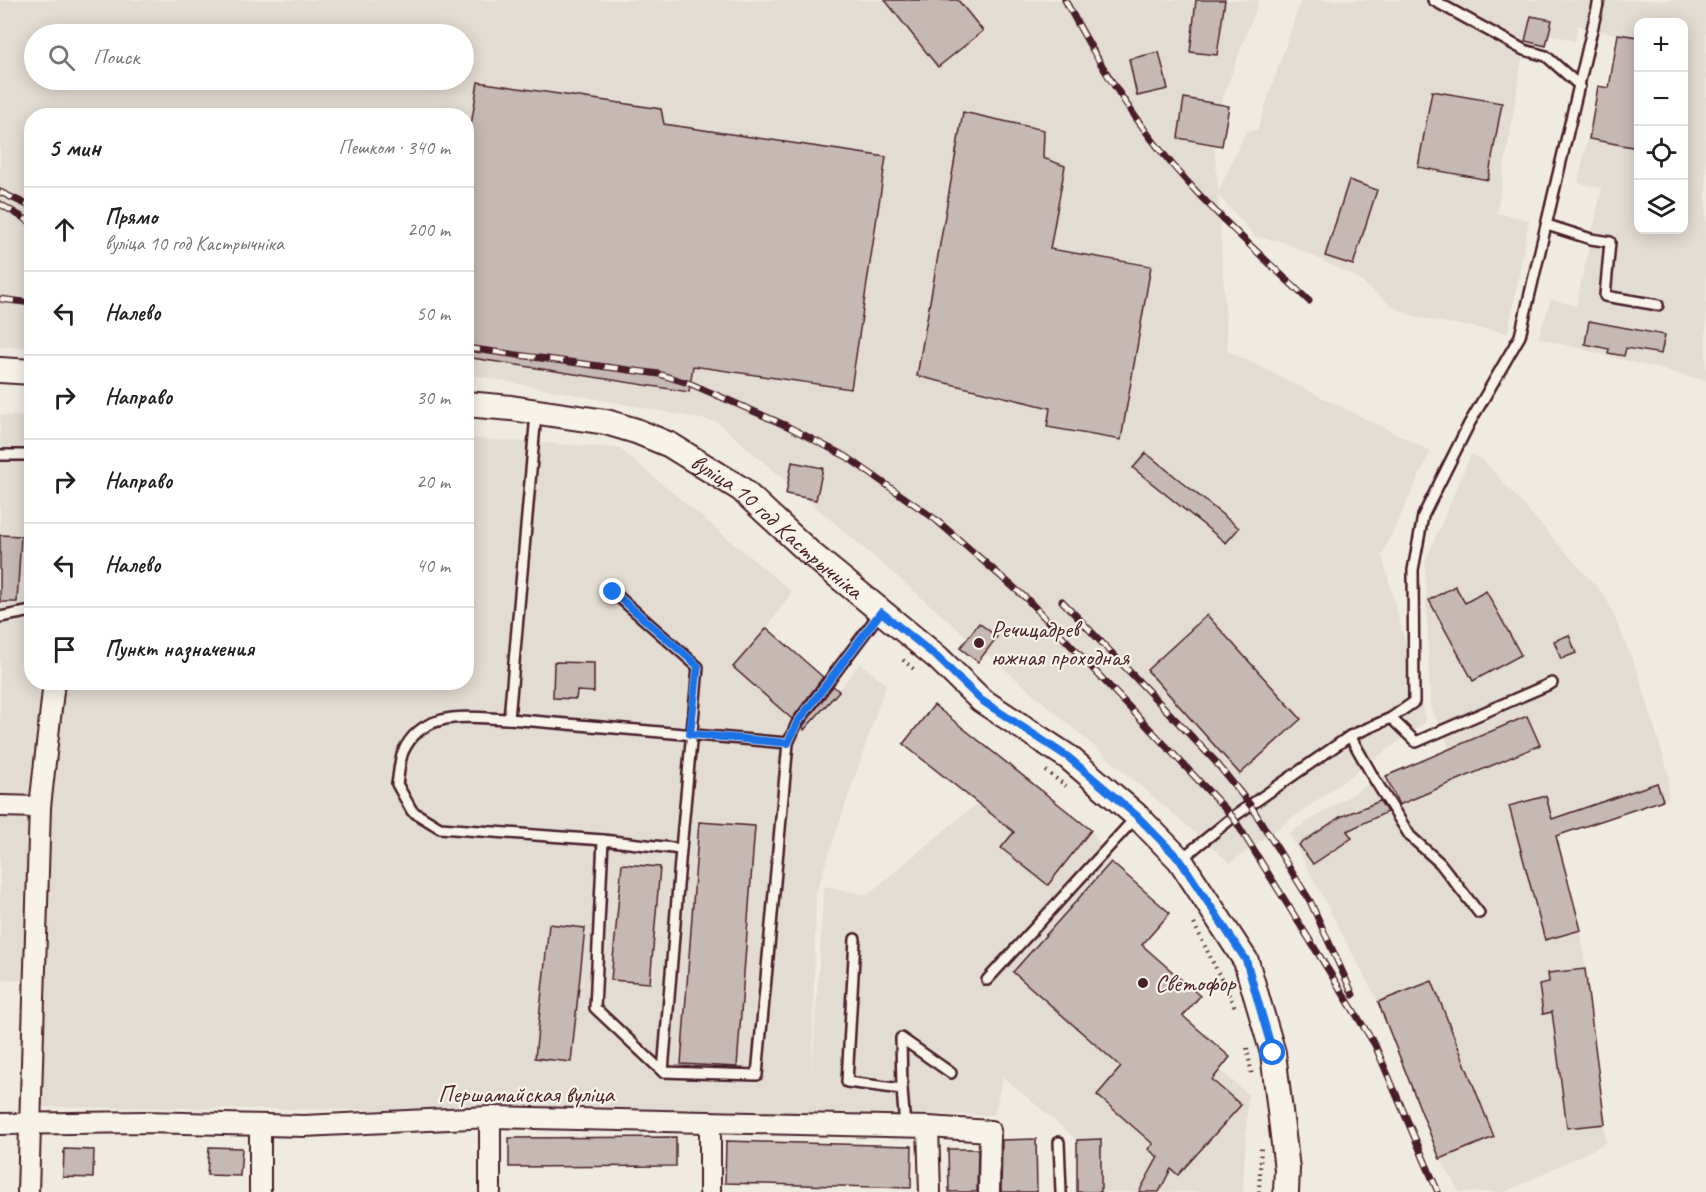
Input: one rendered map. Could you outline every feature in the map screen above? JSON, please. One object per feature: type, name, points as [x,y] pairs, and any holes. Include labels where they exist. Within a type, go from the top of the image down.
[{"type":"street","points":[[0,370],[24,372]]},
{"type":"street","name":"вуліца 10 год Кастрычніка","points":[[474,405],[536,411],[606,422],[636,431],[669,445],[741,489],[810,553],[938,658],[981,700],[1068,757],[1137,816],[1180,860],[1246,960],[1273,1053],[1287,1169],[1286,1192]]},
{"type":"street","points":[[28,1192],[40,807],[53,690]]},
{"type":"street","points":[[0,806],[40,807]]},
{"type":"street","points":[[490,1116],[490,1192]]},
{"type":"street","name":"Першамайская вуліца","points":[[0,1124],[145,1122],[304,1126],[490,1116],[928,1127],[990,1131],[988,1192]]},
{"type":"street","points":[[710,1122],[710,1192]]},
{"type":"street","points":[[260,1125],[260,1192]]},
{"type":"street","points":[[928,1127],[930,1192]]},
{"type":"lane","points":[[1433,0],[1524,50],[1546,56],[1580,86]]},
{"type":"lane","points":[[1180,860],[1233,817],[1350,736],[1390,718],[1414,702],[1413,570],[1423,516],[1469,424],[1520,336],[1599,0]]},
{"type":"lane","points":[[1546,225],[1591,239],[1610,242],[1605,296],[1658,305]]},
{"type":"lane","points":[[509,719],[536,411]]},
{"type":"lane","points":[[0,454],[24,455]]},
{"type":"lane","points":[[613,592],[698,666],[690,734],[663,1072]]},
{"type":"lane","points":[[0,617],[24,612]]},
{"type":"lane","points":[[603,840],[595,1008],[663,1072],[757,1075],[788,743],[797,723],[881,612]]},
{"type":"lane","points":[[1390,718],[1416,742],[1552,683]]},
{"type":"lane","points":[[681,849],[603,840],[440,828],[412,811],[397,784],[403,753],[419,729],[444,718],[509,719],[788,743]]},
{"type":"lane","points":[[1350,736],[1410,836],[1440,863],[1479,914]]},
{"type":"lane","points":[[987,980],[1137,816]]},
{"type":"lane","points":[[855,939],[847,1082],[902,1089]]},
{"type":"lane","points":[[905,1127],[901,1038],[951,1072]]},
{"type":"lane","points":[[1059,1142],[1061,1192]]},
{"type":"path","points":[[903,660],[921,674]]},
{"type":"path","points":[[1045,770],[1071,790]]},
{"type":"path","points":[[1192,921],[1238,1013]]},
{"type":"path","points":[[1246,1045],[1252,1077]]},
{"type":"path","points":[[1259,1192],[1261,1142]]},
{"type":"shaded area","points":[[0,0],[1259,0],[1213,125],[1218,192],[1246,131],[1257,130],[1301,0],[1706,0],[1706,381],[1538,338],[1551,299],[1576,306],[1602,188],[1578,183],[1598,86],[1609,88],[1618,34],[1592,30],[1578,25],[1575,41],[1549,34],[1546,46],[1525,41],[1497,213],[1529,220],[1508,333],[1418,318],[1393,307],[1354,276],[1284,242],[1256,237],[1218,195],[1228,351],[1431,451],[1382,555],[1426,722],[1230,863],[717,422],[474,375],[474,108],[24,108],[24,347],[0,347]]},
{"type":"shaded area","points":[[0,415],[24,417],[24,690],[474,690],[474,438],[619,448],[792,592],[767,628],[838,691],[860,663],[886,684],[816,893],[812,1074],[824,886],[867,895],[977,803],[992,815],[1016,784],[1037,803],[1045,793],[1091,830],[1111,862],[1170,913],[1143,945],[1200,996],[1183,1016],[1230,1057],[1220,1070],[1248,1094],[1243,1192],[1077,1192],[1077,1140],[1003,1077],[994,1115],[41,1107],[40,982],[0,979]]},
{"type":"shaded area","points":[[1471,454],[1483,460],[1606,597],[1639,675],[1669,775],[1668,798],[1556,835],[1581,930],[1606,1143],[1505,1192],[1459,1192],[1440,1158],[1378,1002],[1289,833],[1375,780],[1450,749],[1430,705],[1425,562]]},
{"type":"building","points":[[885,0],[958,0],[983,31],[938,67]]},
{"type":"building","points":[[1196,0],[1225,0],[1217,55],[1190,52]]},
{"type":"building","points":[[1531,16],[1552,20],[1546,46],[1525,41]]},
{"type":"building","points":[[1618,34],[1634,36],[1634,147],[1589,139],[1598,86],[1609,88]]},
{"type":"building","points":[[1159,52],[1168,89],[1137,96],[1129,59]]},
{"type":"building","points":[[478,82],[661,109],[664,124],[886,157],[851,389],[693,366],[689,392],[474,358],[474,108]]},
{"type":"building","points":[[1432,91],[1502,103],[1488,180],[1418,167]]},
{"type":"building","points":[[1184,98],[1229,106],[1222,146],[1178,138]]},
{"type":"building","points":[[963,112],[1044,130],[1043,158],[1065,166],[1050,249],[1151,266],[1121,440],[1047,427],[1050,408],[917,376]]},
{"type":"building","points":[[1349,180],[1377,190],[1353,265],[1325,256]]},
{"type":"building","points":[[1589,321],[1665,335],[1661,354],[1626,348],[1624,356],[1608,353],[1609,349],[1585,344]]},
{"type":"building","points":[[1146,453],[1239,528],[1226,543],[1133,468]]},
{"type":"building","points":[[792,462],[823,468],[816,500],[786,494]]},
{"type":"building","points":[[0,535],[21,536],[17,602],[0,602]]},
{"type":"building","points":[[1455,586],[1465,603],[1486,591],[1521,655],[1473,681],[1429,600]]},
{"type":"building","points":[[1207,615],[1301,719],[1240,774],[1147,670]]},
{"type":"building","name":"Речицадрев южная проходная","points":[[979,623],[997,637],[978,662],[960,648]]},
{"type":"building","points":[[767,628],[823,677],[792,719],[733,667]]},
{"type":"building","points":[[1569,635],[1576,653],[1561,659],[1554,641]]},
{"type":"building","points":[[554,662],[594,663],[594,692],[577,691],[576,699],[553,698]]},
{"type":"building","points":[[833,686],[839,691],[804,730],[803,726]]},
{"type":"building","points":[[934,705],[1091,830],[1048,885],[1001,848],[1014,832],[903,744]]},
{"type":"building","points":[[1527,716],[1540,745],[1399,805],[1386,776]]},
{"type":"building","points":[[1657,783],[1663,800],[1556,836],[1581,930],[1545,940],[1509,806],[1546,796],[1552,819]]},
{"type":"building","points":[[1380,801],[1387,812],[1347,831],[1352,838],[1313,864],[1299,845],[1340,817]]},
{"type":"building","points":[[699,822],[755,826],[737,1067],[681,1064]]},
{"type":"building","points":[[1111,862],[1170,913],[1142,945],[1200,996],[1183,1016],[1230,1057],[1212,1080],[1241,1105],[1178,1175],[1171,1169],[1159,1192],[1139,1192],[1158,1157],[1148,1149],[1153,1144],[1097,1095],[1121,1067],[1013,972]]},
{"type":"building","points":[[622,864],[660,867],[650,983],[611,980]]},
{"type":"building","points":[[549,924],[585,928],[571,1062],[535,1058]]},
{"type":"building","points":[[1585,969],[1605,1124],[1567,1128],[1552,1012],[1543,1014],[1539,984],[1549,982],[1548,973]]},
{"type":"building","points":[[1432,981],[1494,1137],[1440,1159],[1378,1002]]},
{"type":"building","points":[[676,1137],[676,1166],[509,1167],[509,1138]]},
{"type":"building","points":[[1036,1139],[1037,1192],[1001,1192],[1002,1140]]},
{"type":"building","points":[[1101,1139],[1101,1192],[1077,1192],[1077,1140]]},
{"type":"building","points":[[726,1141],[912,1146],[911,1188],[725,1183]]},
{"type":"building","points":[[209,1147],[242,1148],[240,1176],[207,1175]]},
{"type":"building","points":[[64,1149],[94,1150],[93,1178],[63,1177]]},
{"type":"building","points":[[948,1149],[978,1149],[977,1192],[949,1192]]},
{"type":"railway","points":[[1065,0],[1109,78],[1161,151],[1214,210],[1309,301]]},
{"type":"railway","points":[[0,192],[24,203]]},
{"type":"railway","points":[[0,204],[24,218]]},
{"type":"railway","points":[[0,299],[24,302]]},
{"type":"railway","points":[[474,349],[659,374],[691,384],[787,426],[847,457],[935,519],[1027,599],[1233,817],[1375,1045],[1438,1192]]},
{"type":"railway","points":[[1062,601],[1215,761],[1251,806],[1310,901],[1353,995]]},
{"type":"place","name":"Речицадрев южная проходная","points":[[979,643]]},
{"type":"place","name":"Светофор","points":[[1143,983]]},
{"type":"route","points":[[613,592],[698,666],[690,734],[788,743],[797,723],[881,612],[938,658],[981,700],[1068,757],[1137,816],[1180,860],[1246,960],[1273,1053]]}]
